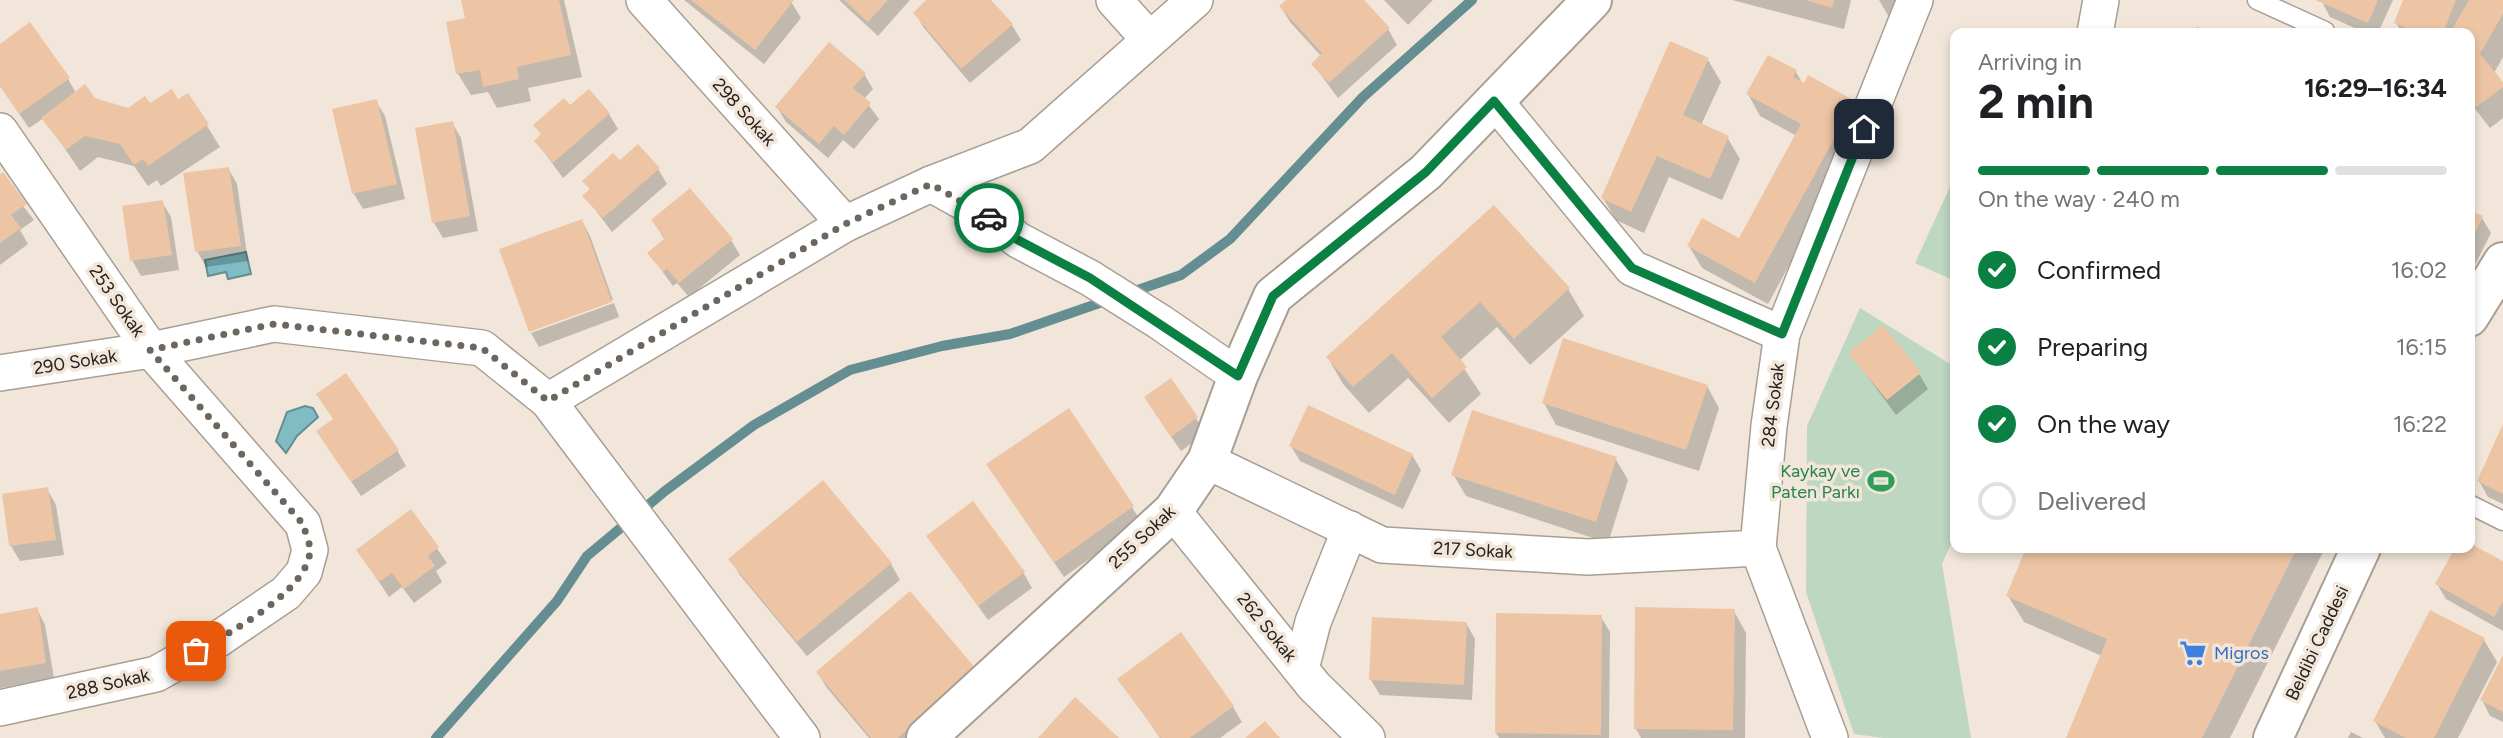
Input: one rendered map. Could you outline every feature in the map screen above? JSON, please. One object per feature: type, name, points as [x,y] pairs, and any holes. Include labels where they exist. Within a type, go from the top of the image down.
[{"type":"street","name":"298 Sokak","points":[[644,0],[845,224]]},
{"type":"street","points":[[1114,0],[1148,38]]},
{"type":"street","points":[[548,401],[845,224],[931,184],[1030,146],[1148,38],[1195,0]]},
{"type":"street","name":"255 Sokak","points":[[926,738],[1173,511],[1207,461],[1238,376],[1273,296],[1426,172],[1592,0]]},
{"type":"street","name":"284 Sokak","points":[[1830,738],[1758,548],[1769,426],[1782,334],[1915,0]]},
{"type":"street","points":[[2096,28],[2101,0]]},
{"type":"street","points":[[1494,101],[1632,268],[1782,334]]},
{"type":"street","name":"253 Sokak","points":[[0,131],[150,350],[303,524]]},
{"type":"street","points":[[931,184],[983,213],[1018,240],[1090,278],[1238,376]]},
{"type":"street","points":[[2475,307],[2503,262]]},
{"type":"street","name":"290 Sokak","points":[[0,373],[150,350],[274,324],[482,348],[548,401],[802,738]]},
{"type":"street","name":"217 Sokak","points":[[1207,461],[1382,545],[1588,557],[1758,548]]},
{"type":"street","name":"262 Sokak","points":[[1173,511],[1301,669],[1367,738]]},
{"type":"street","name":"288 Sokak","points":[[0,708],[156,674],[217,640],[286,593],[304,572],[310,550],[303,524]]},
{"type":"street","points":[[1301,669],[1313,622],[1350,529]]},
{"type":"street","name":"Beldibi Caddesi","points":[[2273,738],[2359,553]]},
{"type":"lane","points":[[2257,0],[2316,28]]},
{"type":"lane","points":[[2475,506],[2503,521]]},
{"type":"green space","points":[[1950,187],[1950,279],[1915,263]]},
{"type":"green space","name":"Kaykay ve Paten Parkı","points":[[1860,308],[1950,364],[1950,546],[1942,564],[1971,738],[1884,738],[1854,734],[1806,592],[1807,426]]},
{"type":"water","points":[[246,252],[251,274],[228,279],[226,272],[208,276],[205,260]]},
{"type":"water","points":[[305,406],[313,408],[318,417],[297,436],[286,453],[276,441],[287,412]]},
{"type":"building","points":[[461,0],[559,0],[571,55],[517,67],[519,79],[483,87],[480,70],[456,74],[446,22],[465,18]]},
{"type":"building","points":[[691,0],[794,0],[755,50]]},
{"type":"building","points":[[844,0],[888,0],[868,22]]},
{"type":"building","points":[[926,0],[991,0],[1013,24],[961,69],[913,13]]},
{"type":"building","points":[[1286,0],[1364,0],[1390,28],[1329,83],[1311,64],[1322,53],[1279,6]]},
{"type":"building","points":[[1805,0],[1834,0],[1832,8]]},
{"type":"building","points":[[2315,0],[2378,0],[2368,23]]},
{"type":"building","points":[[2403,0],[2456,0],[2445,28],[2406,28],[2394,23]]},
{"type":"building","points":[[2469,0],[2503,0],[2503,14],[2480,54],[2503,82],[2503,87],[2476,107],[2475,28],[2453,28]]},
{"type":"building","points":[[30,22],[70,78],[19,114],[0,86],[0,44]]},
{"type":"building","points":[[1670,41],[1709,58],[1683,115],[1729,136],[1710,179],[1657,156],[1631,212],[1601,198]]},
{"type":"building","points":[[829,42],[866,73],[853,88],[871,103],[844,135],[834,126],[819,144],[775,107]]},
{"type":"building","points":[[1768,55],[1797,70],[1793,77],[1804,83],[1808,75],[1855,101],[1755,283],[1687,246],[1702,218],[1739,238],[1801,124],[1746,94]]},
{"type":"building","points":[[85,84],[95,98],[128,108],[145,96],[150,103],[172,89],[178,99],[188,93],[209,124],[148,166],[143,159],[134,165],[120,144],[85,136],[66,150],[41,118]]},
{"type":"building","points":[[589,89],[610,113],[553,163],[534,141],[541,134],[533,125],[564,98],[570,105]]},
{"type":"building","points":[[377,99],[397,184],[352,194],[332,109]]},
{"type":"building","points":[[453,121],[470,216],[432,223],[415,128]]},
{"type":"building","points":[[638,144],[660,168],[603,218],[582,196],[590,189],[582,181],[613,153],[620,160]]},
{"type":"building","points":[[229,167],[241,246],[195,252],[183,173]]},
{"type":"building","points":[[3,172],[27,204],[11,215],[21,228],[0,243],[0,174]]},
{"type":"building","points":[[690,188],[733,239],[679,283],[667,269],[663,272],[647,253],[665,238],[651,220]]},
{"type":"building","points":[[163,200],[172,255],[130,261],[122,206]]},
{"type":"building","points":[[1494,205],[1570,288],[1514,339],[1480,302],[1441,337],[1467,367],[1432,398],[1392,353],[1353,387],[1326,357]]},
{"type":"building","points":[[2475,213],[2483,216],[2475,233]]},
{"type":"building","points":[[582,219],[612,302],[529,332],[499,249]]},
{"type":"building","points":[[1883,325],[1921,373],[1887,400],[1848,353]]},
{"type":"building","points":[[1563,338],[1708,385],[1686,450],[1542,403]]},
{"type":"building","points":[[346,373],[399,450],[351,482],[316,431],[333,419],[316,394]]},
{"type":"building","points":[[1171,378],[1198,417],[1171,437],[1144,397]]},
{"type":"building","points":[[1308,405],[1413,454],[1395,495],[1289,446]]},
{"type":"building","points":[[1069,408],[1134,506],[1054,563],[986,464]]},
{"type":"building","points":[[1472,410],[1617,457],[1596,522],[1451,475]]},
{"type":"building","points":[[2503,424],[2503,494],[2477,481]]},
{"type":"building","points":[[823,480],[892,563],[797,642],[728,559]]},
{"type":"building","points":[[48,487],[56,540],[9,546],[2,494]]},
{"type":"building","points":[[973,501],[1025,572],[978,606],[926,536]]},
{"type":"building","points":[[411,509],[439,547],[428,556],[435,566],[404,589],[392,573],[379,582],[356,550]]},
{"type":"building","points":[[2475,546],[2503,561],[2503,602],[2494,617],[2435,584],[2452,553],[2475,553]]},
{"type":"building","points":[[2024,553],[2294,553],[2202,738],[2066,738],[2107,639],[2006,596]]},
{"type":"building","points":[[910,591],[977,670],[898,738],[871,738],[816,672]]},
{"type":"building","points":[[38,607],[46,663],[0,671],[0,614]]},
{"type":"building","points":[[1635,607],[1735,609],[1733,730],[1634,729]]},
{"type":"building","points":[[2430,610],[2485,638],[2434,738],[2406,738],[2373,721]]},
{"type":"building","points":[[1496,613],[1602,615],[1601,735],[1495,733]]},
{"type":"building","points":[[1372,617],[1467,622],[1464,685],[1369,680]]},
{"type":"building","points":[[1181,632],[1234,706],[1190,738],[1161,738],[1117,679]]},
{"type":"building","points":[[2503,655],[2503,712],[2480,700]]},
{"type":"building","points":[[1075,697],[1119,738],[1038,738]]},
{"type":"building","points":[[1265,721],[1280,738],[1245,738]]},
{"type":"waterway","points":[[1129,293],[1181,275],[1230,239],[1363,97],[1472,0]]},
{"type":"waterway","points":[[436,738],[557,601],[587,556],[665,491],[754,425],[850,370],[942,346],[1010,334],[1111,299]]},
{"type":"way so far","points":[[196,651],[217,640],[286,593],[304,572],[310,550],[303,524],[150,350],[274,324],[482,348],[548,401],[845,224],[931,184],[989,218]]},
{"type":"place","name":"Kaykay ve Paten Parkı","points":[[1881,481]]},
{"type":"place","name":"Migros","points":[[2193,653]]},
{"type":"route","points":[[989,218],[1018,240],[1090,278],[1160,322],[1238,376],[1273,296],[1426,172],[1494,101],[1632,268],[1782,334],[1864,129]]}]
